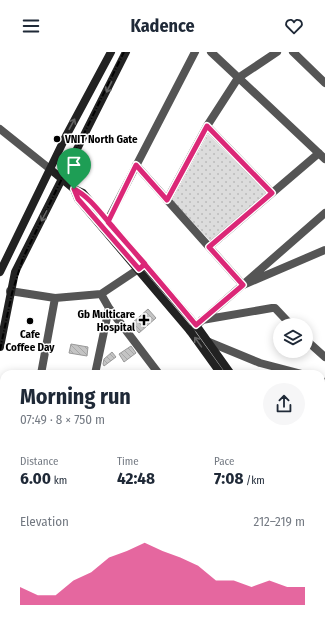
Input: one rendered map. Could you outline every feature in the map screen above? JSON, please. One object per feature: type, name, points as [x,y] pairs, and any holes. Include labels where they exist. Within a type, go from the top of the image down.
[{"type":"main road","points":[[0,272],[50,169],[60,141],[111,52]]},
{"type":"main road","points":[[0,347],[15,272],[63,180],[126,52]]},
{"type":"main road","points":[[50,169],[74,189],[83,193],[108,222],[142,266]]},
{"type":"main road","points":[[74,189],[78,199],[196,325],[228,370]]},
{"type":"main road","points":[[196,325],[219,370]]},
{"type":"street","points":[[108,222],[195,52]]},
{"type":"street","points":[[209,247],[272,193],[322,156],[211,52]]},
{"type":"street","points":[[167,200],[207,126],[238,78],[277,52]]},
{"type":"street","points":[[293,52],[325,83]]},
{"type":"street","points":[[207,126],[272,193]]},
{"type":"street","points":[[0,129],[50,169]]},
{"type":"street","points":[[136,165],[243,285]]},
{"type":"street","points":[[196,325],[325,213]]},
{"type":"street","points":[[243,285],[325,251]]},
{"type":"street","points":[[10,291],[55,298],[101,294],[142,266]]},
{"type":"street","points":[[101,294],[109,308],[155,370]]},
{"type":"street","points":[[42,370],[55,298]]},
{"type":"street","points":[[96,370],[109,308]]},
{"type":"street","points":[[196,325],[272,308],[275,308],[284,318]]},
{"type":"street","points":[[209,342],[260,363],[287,370]]},
{"type":"street","points":[[313,346],[325,357]]},
{"type":"shaded area","points":[[208,134],[268,194],[211,242],[172,200]]},
{"type":"building","points":[[148,309],[156,318],[139,333],[131,324]]},
{"type":"building","points":[[71,344],[88,347],[87,356],[69,353]]},
{"type":"building","points":[[131,346],[136,353],[124,362],[119,354]]},
{"type":"building","points":[[112,352],[116,357],[104,366],[104,359]]},
{"type":"railway","points":[[0,350],[12,293],[23,258],[124,52]]},
{"type":"place","name":"VNIT North Gate","points":[[57,139]]},
{"type":"place","name":"Gb Multicare Hospital","points":[[144,320]]},
{"type":"place","name":"Cafe Coffee Day","points":[[30,321]]},
{"type":"route","points":[[74,189],[78,199],[139,269],[145,264],[108,222],[136,165],[167,200],[207,126],[272,193],[209,247],[243,285],[196,325],[145,264],[108,222],[83,193],[74,189]]}]
